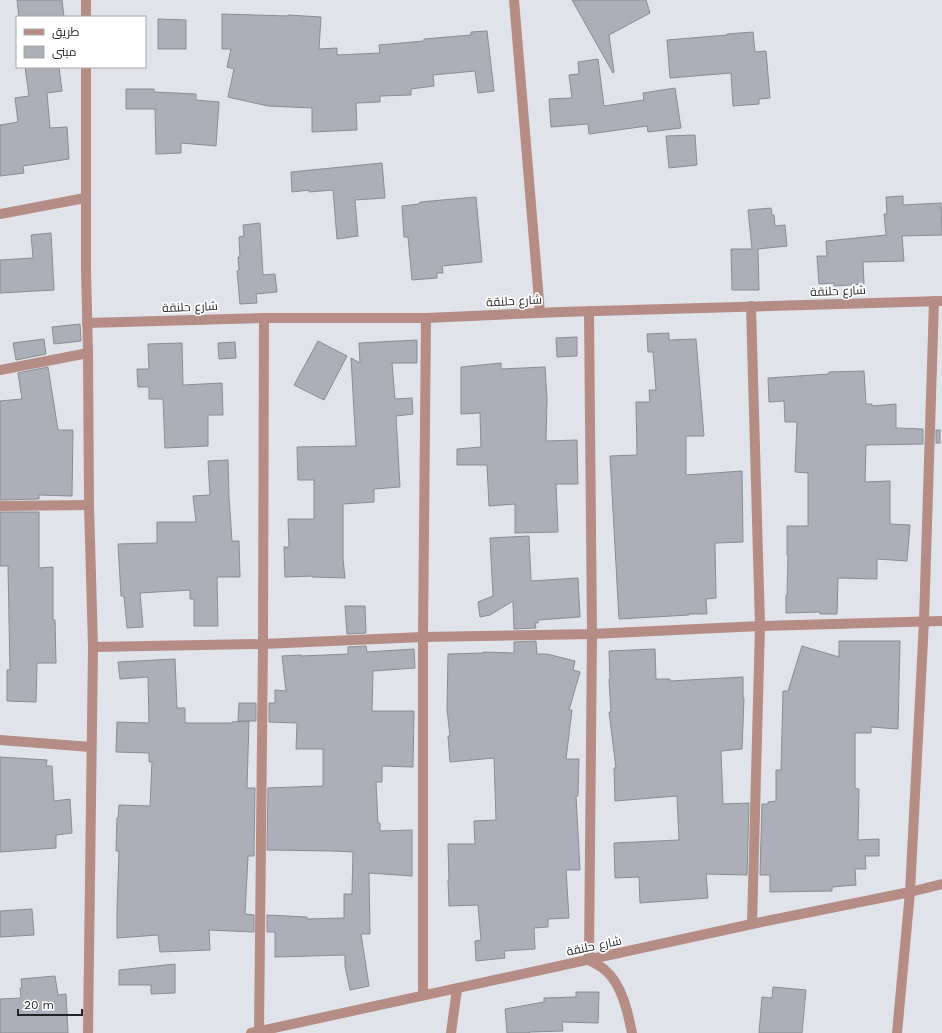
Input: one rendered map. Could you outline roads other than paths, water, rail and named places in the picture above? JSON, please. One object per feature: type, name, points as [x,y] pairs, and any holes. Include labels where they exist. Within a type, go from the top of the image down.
[{"type":"street","points":[[86,0],[86,16]]},
{"type":"street","points":[[514,0],[540,313]]},
{"type":"street","points":[[86,68],[85,198],[89,505],[93,647],[88,1033]]},
{"type":"street","points":[[0,214],[85,198]]},
{"type":"street","points":[[897,1033],[910,892],[938,301]]},
{"type":"street","name":"شارع حلنقة","points":[[87,323],[264,318],[426,318],[589,311],[938,301]]},
{"type":"street","points":[[751,306],[760,626],[752,924]]},
{"type":"street","points":[[589,311],[592,634],[589,960],[605,969],[615,980],[622,996],[632,1033]]},
{"type":"street","points":[[256,1032],[263,644],[264,318]]},
{"type":"street","points":[[423,995],[423,637],[426,318]]},
{"type":"street","points":[[0,370],[88,353]]},
{"type":"street","points":[[0,506],[89,505]]},
{"type":"street","points":[[93,647],[263,644],[423,637],[592,634],[760,626],[942,621]]},
{"type":"street","points":[[0,740],[91,747]]},
{"type":"street","name":"شارع حلنقة","points":[[256,1032],[942,884]]},
{"type":"street","points":[[451,1033],[457,989]]}]
